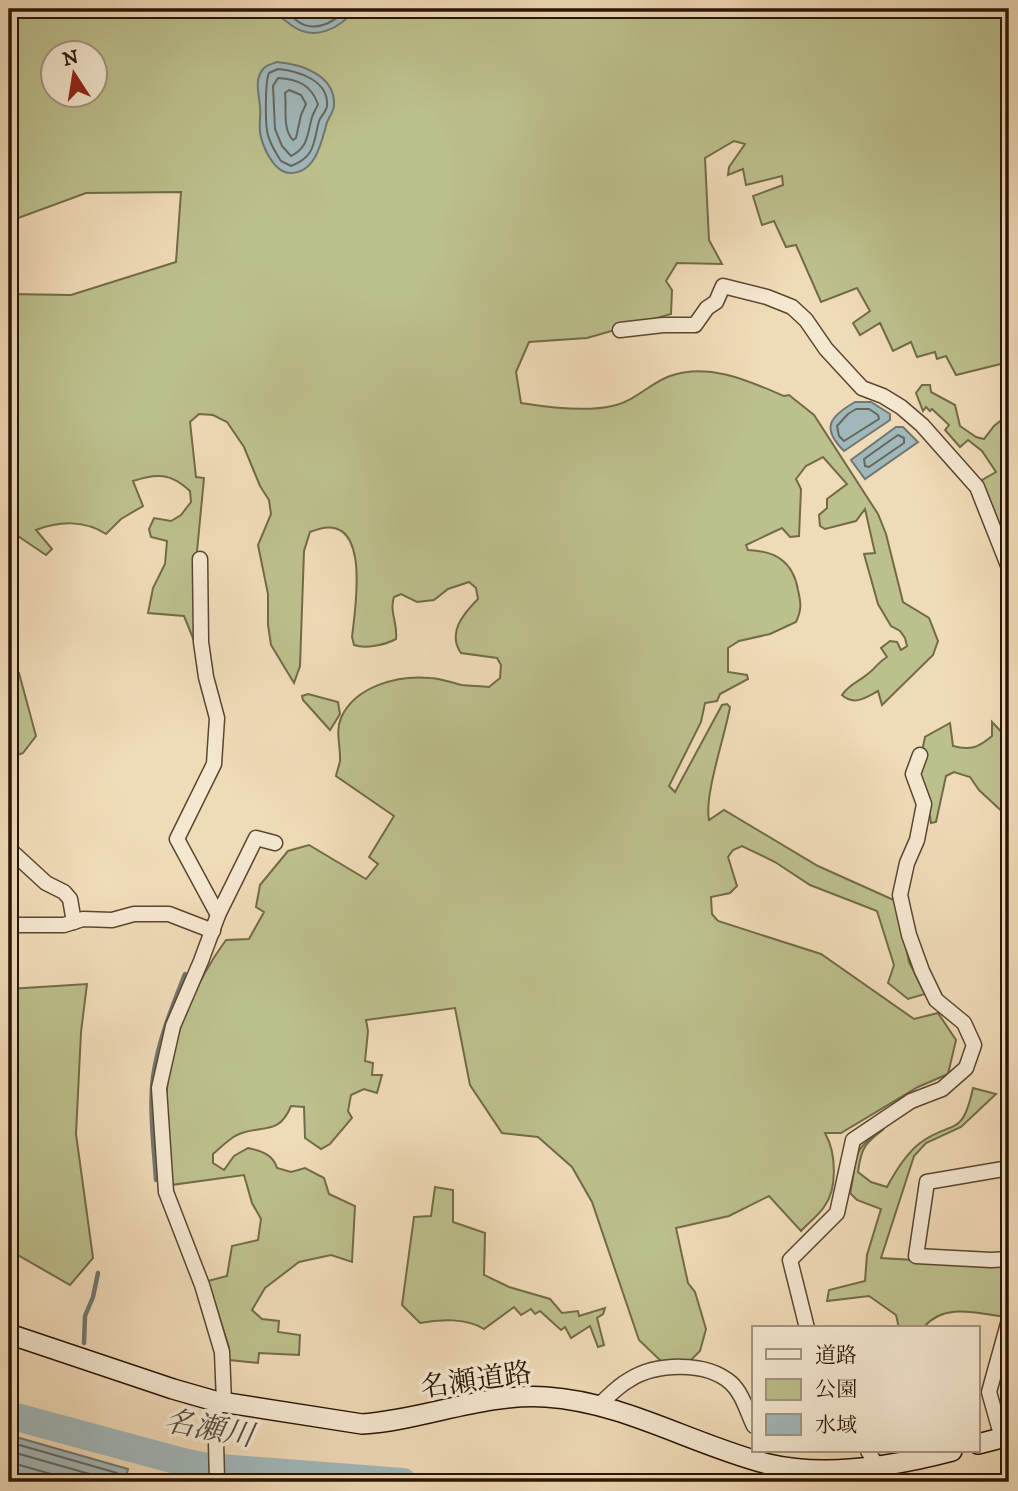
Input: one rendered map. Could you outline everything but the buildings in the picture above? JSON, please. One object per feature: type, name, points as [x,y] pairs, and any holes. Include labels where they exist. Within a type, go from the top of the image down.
[{"type":"street","points":[[620,330],[663,325],[695,325],[707,308],[716,302],[723,286],[792,307],[862,388],[901,407],[922,425],[977,487],[1009,568]]},
{"type":"street","points":[[200,559],[201,642],[206,677],[217,718],[216,751],[214,764],[177,839],[218,915]]},
{"type":"street","points":[[806,1326],[790,1260],[837,1213],[853,1140],[911,1101],[942,1089],[966,1068],[974,1045],[964,1023],[936,1000],[909,935],[900,897],[906,863],[917,841],[923,804],[914,774],[920,755]]},
{"type":"street","points":[[217,1480],[222,1352],[202,1285],[166,1192],[159,1088],[173,1026],[218,915],[256,838],[275,843]]},
{"type":"street","points":[[9,849],[46,883],[64,892],[71,899],[74,922]]},
{"type":"street","points":[[9,925],[64,925],[83,919],[112,920],[134,914],[169,914],[213,931]]},
{"type":"street","points":[[1009,1168],[927,1182],[916,1256],[1009,1259]]},
{"type":"street","points":[[979,1444],[1006,1437],[989,1392],[1009,1320]]},
{"type":"street","name":"名瀬道路","points":[[9,1334],[173,1389],[220,1401],[362,1423],[384,1422],[497,1398],[545,1396],[600,1404],[801,1468],[875,1466],[947,1452]]},
{"type":"street","points":[[600,1404],[629,1380],[645,1373],[686,1366],[717,1373],[731,1384],[740,1394],[752,1421]]},
{"type":"green space","points":[[9,9],[1009,9],[1009,362],[956,375],[946,356],[937,359],[935,352],[917,357],[911,342],[893,351],[880,323],[860,335],[853,323],[870,311],[857,288],[821,302],[796,245],[786,247],[774,221],[762,225],[753,196],[783,185],[782,176],[746,185],[743,169],[728,175],[729,167],[745,144],[734,141],[705,158],[709,240],[722,264],[677,263],[666,281],[672,290],[671,314],[587,338],[529,342],[516,372],[521,403],[554,407],[591,409],[612,406],[628,401],[670,376],[699,371],[728,375],[784,396],[789,395],[814,415],[878,514],[886,534],[903,602],[929,618],[938,641],[933,655],[882,705],[878,691],[855,700],[842,695],[887,657],[881,648],[890,641],[897,642],[901,650],[907,646],[905,638],[891,626],[878,604],[864,554],[875,553],[865,509],[856,521],[825,529],[820,526],[819,515],[827,508],[827,499],[847,484],[823,457],[806,466],[796,479],[801,489],[799,536],[790,537],[782,528],[746,545],[748,550],[774,555],[792,572],[800,602],[796,622],[770,634],[739,641],[728,648],[728,672],[747,675],[748,679],[720,694],[717,701],[705,703],[701,722],[669,786],[675,792],[722,705],[727,704],[730,707],[709,796],[709,820],[724,810],[818,866],[896,901],[909,962],[925,994],[908,999],[888,983],[894,965],[877,911],[810,885],[775,862],[742,846],[733,850],[728,857],[737,886],[730,893],[711,897],[712,914],[718,921],[821,954],[914,1019],[938,1013],[956,1040],[948,1074],[918,1087],[841,1133],[825,1133],[833,1160],[832,1191],[822,1210],[801,1231],[769,1196],[729,1216],[676,1228],[688,1283],[695,1292],[706,1329],[700,1351],[690,1361],[664,1364],[639,1340],[592,1202],[572,1167],[538,1137],[502,1133],[470,1085],[455,1008],[366,1020],[368,1031],[365,1061],[373,1063],[372,1075],[382,1075],[377,1093],[364,1089],[351,1095],[348,1111],[352,1118],[330,1144],[321,1149],[305,1138],[304,1107],[291,1106],[286,1116],[274,1126],[235,1136],[213,1154],[213,1163],[224,1170],[234,1156],[248,1148],[262,1152],[273,1159],[277,1168],[291,1172],[305,1168],[324,1178],[329,1194],[355,1206],[352,1262],[331,1255],[299,1262],[265,1288],[252,1310],[262,1319],[279,1321],[278,1332],[300,1335],[299,1355],[259,1353],[258,1363],[229,1360],[229,1348],[208,1281],[227,1276],[232,1246],[258,1240],[261,1219],[252,1203],[244,1175],[171,1185],[166,1101],[169,1070],[179,1031],[195,991],[226,940],[249,939],[264,912],[256,907],[260,885],[288,851],[309,845],[366,879],[378,864],[369,857],[394,816],[336,776],[340,761],[339,723],[348,707],[367,690],[405,678],[434,678],[462,685],[489,687],[500,678],[501,665],[497,658],[461,653],[457,646],[456,631],[459,624],[478,599],[476,588],[469,582],[448,589],[434,600],[417,602],[401,594],[394,597],[392,608],[396,639],[375,646],[354,645],[352,637],[356,603],[356,562],[352,545],[343,532],[330,527],[310,532],[304,551],[300,666],[294,683],[271,645],[268,625],[268,594],[258,545],[271,514],[269,500],[260,486],[244,447],[227,422],[213,415],[199,414],[190,422],[196,477],[204,478],[196,562],[195,643],[184,616],[148,613],[153,588],[165,564],[167,541],[151,537],[149,529],[154,518],[171,521],[181,515],[191,502],[190,491],[183,485],[163,476],[133,481],[143,506],[121,519],[106,534],[89,526],[72,523],[36,530],[52,549],[46,555],[9,530],[9,294],[71,295],[176,262],[181,192],[86,193],[13,220],[9,218]]},
{"type":"green space","points":[[922,385],[930,385],[931,392],[955,405],[960,426],[976,437],[984,439],[994,426],[1009,414],[1009,524],[999,527],[977,483],[996,472],[982,451],[968,440],[960,447],[945,430],[949,425],[932,409],[930,411],[926,407],[923,411],[916,393]]},
{"type":"green space","points":[[9,671],[19,673],[36,736],[23,753],[10,758]]},
{"type":"green space","points":[[308,694],[338,702],[340,714],[330,730],[303,700],[302,696]]},
{"type":"green space","points":[[992,722],[1009,740],[1009,818],[979,790],[970,777],[954,772],[946,776],[936,822],[931,823],[928,804],[917,776],[925,737],[950,723],[953,746],[974,747],[992,736]]},
{"type":"green space","points":[[87,984],[81,1032],[76,1134],[93,1258],[70,1285],[9,1250],[9,989]]},
{"type":"green space","points":[[973,1088],[996,1094],[961,1127],[926,1143],[914,1156],[881,1258],[1009,1264],[1009,1317],[953,1312],[933,1319],[925,1326],[899,1326],[896,1315],[869,1296],[827,1301],[829,1290],[865,1281],[867,1255],[881,1209],[857,1200],[850,1193],[860,1149],[884,1129],[865,1147],[858,1172],[871,1182],[887,1187],[901,1163],[915,1147],[931,1136],[955,1126],[965,1115]]},
{"type":"green space","points":[[435,1187],[453,1190],[453,1222],[485,1233],[484,1275],[509,1287],[550,1299],[562,1313],[578,1311],[579,1316],[605,1308],[603,1314],[597,1318],[604,1345],[598,1347],[590,1326],[571,1338],[565,1327],[561,1330],[540,1311],[535,1314],[531,1309],[521,1315],[514,1307],[484,1329],[453,1320],[420,1323],[402,1305],[414,1217],[431,1216]]},
{"type":"water","points":[[276,9],[355,9],[342,22],[317,33],[300,30],[291,25]]},
{"type":"water","points":[[277,62],[296,65],[315,73],[329,86],[333,95],[334,106],[316,156],[299,172],[284,172],[274,164],[266,151],[260,132],[260,73]]},
{"type":"water","points":[[855,402],[871,402],[890,414],[890,420],[844,451],[832,436],[831,424],[839,413]]},
{"type":"water","points":[[896,427],[903,427],[918,442],[865,479],[851,460]]},
{"type":"water","points":[[9,1435],[128,1469],[125,1482],[9,1482]]},
{"type":"waterway","points":[[156,1180],[152,1115],[153,1077],[162,1037],[185,974]]},
{"type":"waterway","points":[[84,1343],[85,1316],[93,1297],[98,1273]]},
{"type":"waterway","name":"名瀬川","points":[[9,1415],[207,1467],[403,1482]]}]
